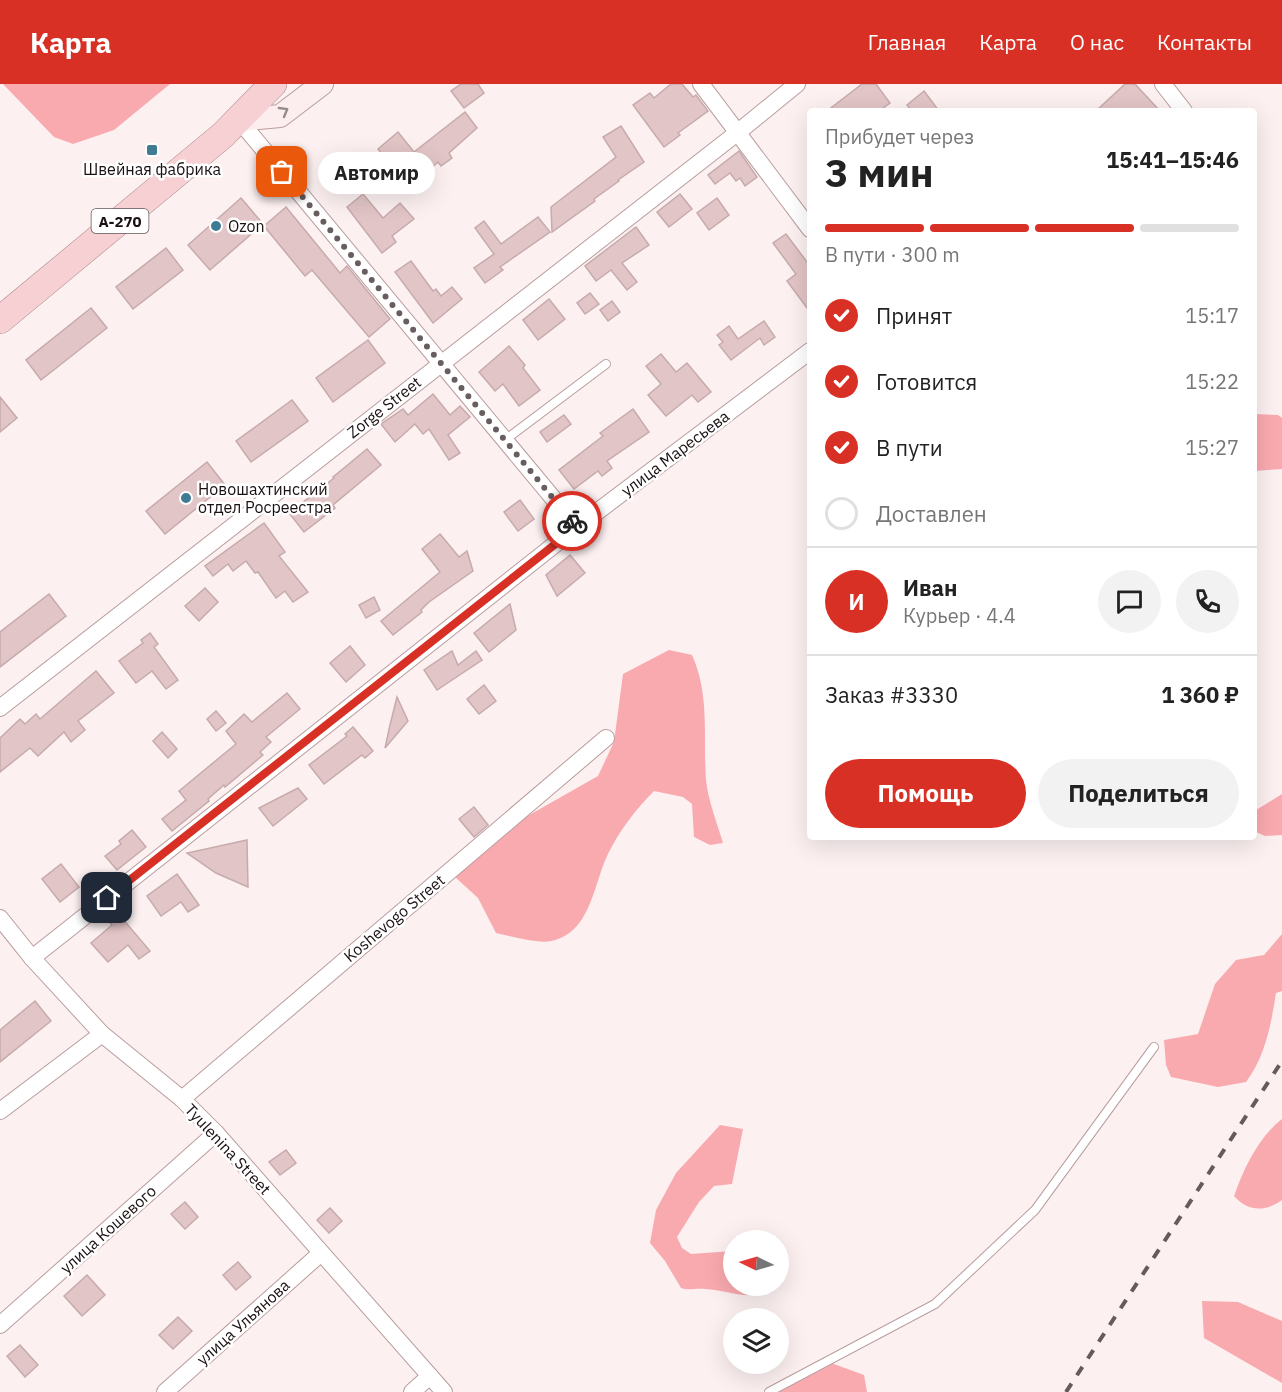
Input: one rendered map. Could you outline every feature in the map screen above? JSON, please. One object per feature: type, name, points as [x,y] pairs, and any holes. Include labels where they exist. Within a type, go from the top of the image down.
[{"type":"highway","name":"А-270","points":[[0,320],[239,120],[273,84]]},
{"type":"main road","points":[[239,120],[280,116],[322,84]]},
{"type":"street","points":[[701,84],[807,225]]},
{"type":"street","name":"Zorge Street","points":[[0,708],[797,84]]},
{"type":"street","points":[[1163,84],[1182,108]]},
{"type":"street","points":[[239,120],[577,527]]},
{"type":"street","name":"улица Маресьева","points":[[32,958],[577,527],[807,353]]},
{"type":"street","name":"Koshevogo Street","points":[[182,1099],[606,738]]},
{"type":"street","name":"Tyulenina Street","points":[[0,918],[32,958],[102,1034],[182,1099],[216,1133],[444,1392]]},
{"type":"street","points":[[0,1111],[102,1034]]},
{"type":"street","name":"улица Кошевого","points":[[0,1325],[216,1133]]},
{"type":"street","name":"улица Ульянова","points":[[165,1392],[321,1253]]},
{"type":"street","points":[[412,1392],[430,1376]]},
{"type":"lane","points":[[505,440],[606,364]]},
{"type":"lane","points":[[769,1392],[935,1304],[943,1297],[1035,1209],[1154,1047]]},
{"type":"shaded area","points":[[3,84],[170,84],[114,130],[73,144],[54,137]]},
{"type":"shaded area","points":[[1257,414],[1278,415],[1282,418],[1282,469],[1257,471]]},
{"type":"shaded area","points":[[669,650],[692,655],[698,670],[704,701],[707,788],[723,843],[710,845],[694,837],[692,804],[683,797],[654,791],[628,821],[612,845],[589,906],[575,928],[564,936],[545,942],[496,933],[478,898],[455,877],[517,822],[598,776],[614,742],[623,674]]},
{"type":"shaded area","points":[[1282,794],[1282,835],[1265,836],[1257,832],[1257,809]]},
{"type":"shaded area","points":[[1282,934],[1282,991],[1276,993],[1263,1051],[1246,1082],[1218,1087],[1171,1077],[1166,1065],[1164,1040],[1198,1034],[1215,984],[1236,960],[1264,955]]},
{"type":"shaded area","points":[[1282,1119],[1282,1200],[1263,1208],[1245,1205],[1234,1196],[1242,1175],[1259,1144]]},
{"type":"shaded area","points":[[720,1125],[743,1129],[732,1184],[714,1186],[699,1202],[677,1237],[682,1248],[691,1254],[723,1252],[723,1292],[681,1288],[665,1261],[650,1243],[656,1210],[676,1173]]},
{"type":"shaded area","points":[[1202,1301],[1238,1302],[1282,1321],[1282,1383],[1204,1338]]},
{"type":"shaded area","points":[[831,1363],[864,1375],[867,1392],[778,1392]]},
{"type":"building","points":[[461,84],[478,84],[484,93],[464,108],[451,91]]},
{"type":"building","points":[[671,84],[682,84],[693,97],[696,95],[708,111],[678,133],[680,135],[664,147],[633,105],[650,93],[654,98]]},
{"type":"building","points":[[862,84],[876,84],[890,103],[883,108],[831,108]]},
{"type":"building","points":[[1125,84],[1135,84],[1157,108],[1099,108]]},
{"type":"building","points":[[924,91],[937,108],[910,108],[907,105]]},
{"type":"building","points":[[465,112],[477,128],[449,153],[452,158],[441,166],[438,162],[420,178],[401,156],[391,165],[378,149],[398,132],[414,152]]},
{"type":"building","points":[[621,126],[644,162],[552,232],[551,207],[616,157],[603,137]]},
{"type":"building","points":[[739,151],[757,177],[745,186],[740,178],[736,181],[730,173],[715,184],[708,175]]},
{"type":"building","points":[[363,194],[383,218],[400,203],[414,219],[392,236],[396,242],[382,253],[347,207]]},
{"type":"building","points":[[680,194],[692,209],[669,227],[657,212]]},
{"type":"building","points":[[241,198],[263,224],[210,270],[188,245]]},
{"type":"building","points":[[717,198],[729,215],[709,230],[697,213]]},
{"type":"building","points":[[286,207],[340,273],[347,266],[390,319],[369,337],[312,270],[305,276],[264,226]]},
{"type":"building","points":[[538,217],[550,232],[500,267],[503,270],[485,283],[474,268],[494,254],[475,228],[484,221],[501,244]]},
{"type":"building","points":[[636,227],[649,245],[622,263],[637,282],[627,290],[611,270],[596,281],[585,266]]},
{"type":"building","points":[[786,234],[807,262],[807,308],[787,281],[796,274],[773,243]]},
{"type":"building","points":[[166,248],[183,270],[133,309],[116,287]]},
{"type":"building","points":[[411,261],[433,291],[436,289],[441,296],[452,287],[462,299],[433,323],[395,272]]},
{"type":"building","points":[[590,293],[599,304],[585,314],[577,303]]},
{"type":"building","points":[[549,299],[565,319],[538,340],[523,320]]},
{"type":"building","points":[[612,301],[620,312],[608,321],[600,310]]},
{"type":"building","points":[[91,308],[107,328],[41,380],[26,360]]},
{"type":"building","points":[[764,321],[775,337],[764,345],[760,338],[731,360],[719,345],[723,342],[717,335],[729,326],[738,339]]},
{"type":"building","points":[[368,340],[385,363],[333,402],[316,378]]},
{"type":"building","points":[[509,346],[525,365],[523,368],[540,390],[519,406],[503,384],[495,391],[479,372]]},
{"type":"building","points":[[661,354],[676,372],[687,363],[711,392],[698,402],[692,395],[666,416],[648,395],[661,384],[646,366]]},
{"type":"building","points":[[433,394],[450,415],[460,406],[470,417],[448,435],[460,453],[449,460],[429,429],[423,434],[415,424],[395,442],[381,424],[403,409],[408,415]]},
{"type":"building","points":[[0,397],[17,418],[0,432]]},
{"type":"building","points":[[292,400],[308,421],[251,462],[236,441]]},
{"type":"building","points":[[633,409],[649,432],[607,461],[612,468],[602,476],[598,471],[574,489],[559,470],[603,436],[600,433]]},
{"type":"building","points":[[564,415],[571,424],[547,442],[540,432]]},
{"type":"building","points":[[367,449],[381,465],[333,505],[335,508],[304,532],[289,513]]},
{"type":"building","name":"Новошахтинский отдел Росреестра","points":[[207,462],[225,485],[165,534],[146,511]]},
{"type":"building","points":[[520,500],[534,519],[518,531],[504,512]]},
{"type":"building","points":[[264,523],[285,552],[279,556],[308,592],[293,602],[285,591],[276,598],[258,572],[255,573],[246,561],[233,571],[228,564],[213,576],[205,566]]},
{"type":"building","points":[[440,534],[459,557],[467,551],[473,571],[429,602],[421,610],[422,612],[393,635],[381,621],[440,572],[422,549]]},
{"type":"building","points":[[570,555],[585,573],[557,596],[546,575]]},
{"type":"building","points":[[205,588],[218,602],[199,621],[185,606]]},
{"type":"building","points":[[49,594],[66,616],[0,667],[0,632]]},
{"type":"building","points":[[374,597],[380,610],[366,618],[359,605]]},
{"type":"building","points":[[510,604],[516,630],[489,652],[474,633]]},
{"type":"building","points":[[150,633],[158,644],[154,647],[178,680],[166,689],[152,671],[136,683],[119,661],[143,643],[141,640]]},
{"type":"building","points":[[350,646],[365,665],[346,682],[330,663]]},
{"type":"building","points":[[452,651],[458,665],[476,651],[482,660],[437,690],[424,670]]},
{"type":"building","points":[[96,671],[114,693],[78,721],[85,730],[71,742],[64,732],[38,756],[30,748],[0,772],[0,738],[20,719],[25,724],[36,714],[40,719]]},
{"type":"building","points":[[484,685],[496,701],[479,714],[467,699]]},
{"type":"building","points":[[287,693],[300,709],[266,737],[271,742],[260,752],[263,755],[225,787],[224,785],[208,799],[209,801],[172,831],[162,819],[186,800],[179,791],[236,744],[226,731],[244,714],[252,722]]},
{"type":"building","points":[[397,697],[408,721],[385,748],[390,725]]},
{"type":"building","points":[[216,711],[226,723],[216,731],[207,719]]},
{"type":"building","points":[[353,727],[373,751],[365,758],[362,755],[324,784],[309,765],[347,736],[345,734]]},
{"type":"building","points":[[162,732],[177,749],[168,758],[153,741]]},
{"type":"building","points":[[298,788],[307,799],[273,826],[259,808]]},
{"type":"building","points":[[474,807],[488,825],[474,837],[459,819]]},
{"type":"building","points":[[132,830],[146,847],[117,870],[105,856],[121,844],[119,841]]},
{"type":"building","points":[[247,840],[248,887],[216,873],[187,853]]},
{"type":"building","points":[[61,864],[79,887],[60,902],[42,879]]},
{"type":"building","points":[[177,874],[199,905],[188,912],[181,902],[161,916],[147,896]]},
{"type":"building","points":[[116,911],[150,951],[139,959],[128,945],[108,962],[91,943],[112,925],[107,919]]},
{"type":"building","points":[[35,1001],[51,1021],[0,1062],[0,1030]]},
{"type":"building","points":[[286,1150],[296,1163],[280,1175],[269,1162]]},
{"type":"building","points":[[185,1202],[198,1217],[185,1229],[171,1214]]},
{"type":"building","points":[[330,1208],[342,1221],[329,1233],[317,1220]]},
{"type":"building","points":[[238,1262],[251,1277],[236,1290],[223,1275]]},
{"type":"building","points":[[87,1275],[105,1295],[82,1316],[64,1296]]},
{"type":"building","points":[[178,1317],[192,1331],[173,1349],[159,1335]]},
{"type":"building","points":[[20,1345],[38,1365],[25,1377],[7,1356]]},
{"type":"railway","points":[[1066,1392],[1282,1061]]},
{"type":"way so far","points":[[282,172],[572,521]]},
{"type":"place","name":"Швейная фабрика","points":[[152,150]]},
{"type":"place","name":"Автомир","points":[[282,172]]},
{"type":"place","name":"Ozon","points":[[216,226]]},
{"type":"place","name":"Новошахтинский отдел Росреестра","points":[[186,498]]},
{"type":"route","points":[[107,898],[577,527],[572,521]]}]
